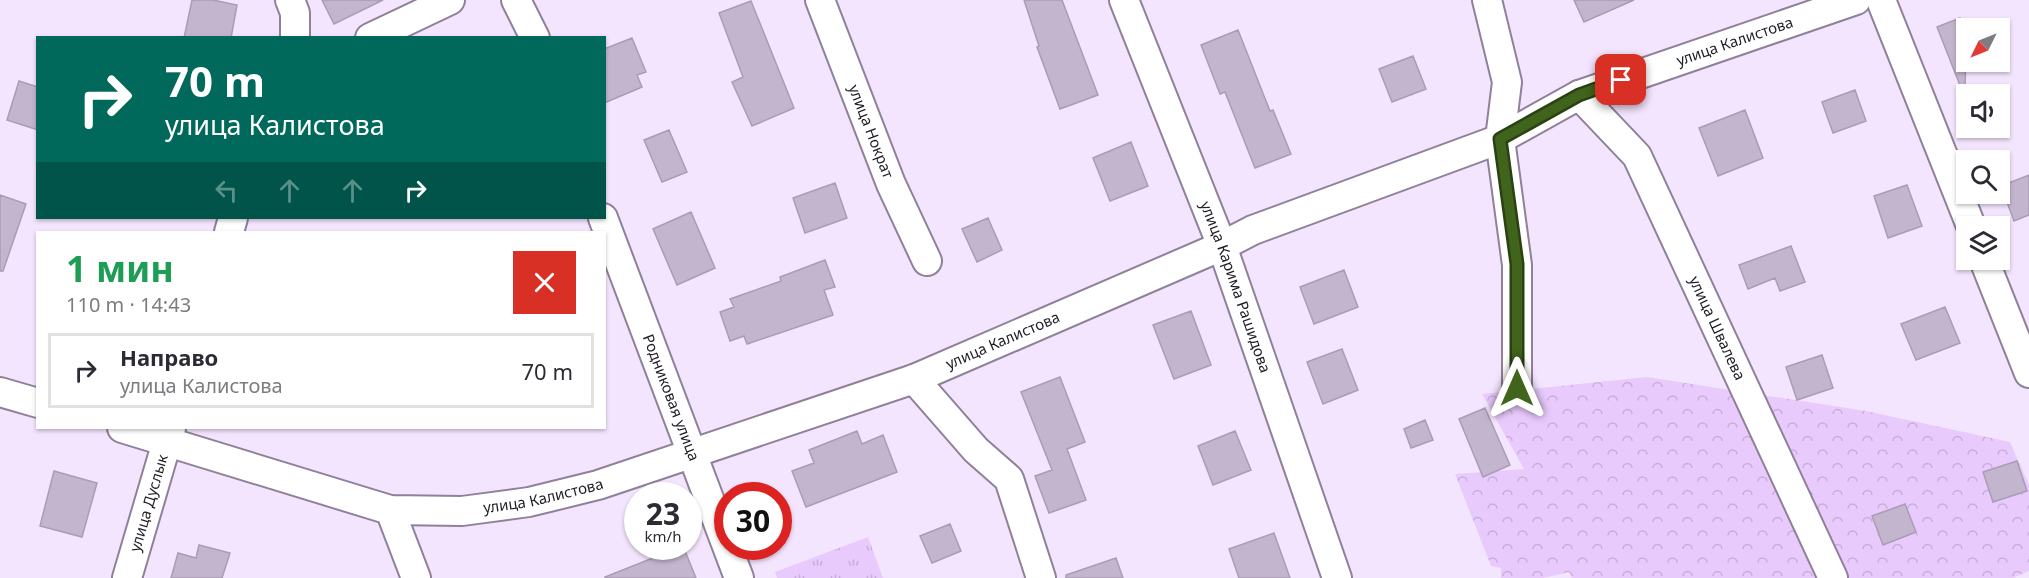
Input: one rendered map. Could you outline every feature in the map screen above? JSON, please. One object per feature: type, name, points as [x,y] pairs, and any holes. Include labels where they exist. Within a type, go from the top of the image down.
[{"type":"street","points":[[290,0],[295,13],[295,36]]},
{"type":"street","points":[[374,36],[450,0]]},
{"type":"street","points":[[516,0],[534,36]]},
{"type":"street","name":"улица Нократ","points":[[820,0],[891,184],[927,261]]},
{"type":"street","name":"улица Карима Рашидова","points":[[1124,0],[1222,246],[1337,578]]},
{"type":"street","points":[[1487,0],[1507,82],[1500,139],[1517,264],[1517,388]]},
{"type":"street","name":"улица Калистова","points":[[130,429],[169,434],[390,510],[462,511],[529,502],[598,484],[914,379],[1222,246],[1253,230],[1500,139],[1579,95],[1856,0]]},
{"type":"street","points":[[1881,0],[1967,216]]},
{"type":"street","name":"улица Швалева","points":[[1579,95],[1637,156],[1833,578]]},
{"type":"street","name":"Родниковая улица","points":[[603,219],[739,578]]},
{"type":"street","points":[[1988,270],[2029,373]]},
{"type":"street","points":[[914,379],[976,450],[1009,479],[1041,578]]},
{"type":"street","points":[[0,392],[36,402]]},
{"type":"street","name":"улица Дуслык","points":[[127,578],[169,434]]},
{"type":"street","points":[[390,510],[417,578]]},
{"type":"green space","points":[[1647,377],[1866,411],[2010,442],[2029,485],[2029,571],[2013,578],[1572,578],[1569,572],[1543,578],[1501,578],[1501,568],[1491,566],[1455,474],[1524,469],[1482,394]]},
{"type":"green space","points":[[868,537],[883,578],[777,578],[775,572]]},
{"type":"building","points":[[192,0],[213,0],[237,5],[231,36],[184,36]]},
{"type":"building","points":[[322,0],[383,0],[334,24]]},
{"type":"building","points":[[1024,0],[1062,0],[1098,95],[1060,109],[1037,47],[1039,46]]},
{"type":"building","points":[[1574,0],[1634,0],[1584,22]]},
{"type":"building","points":[[751,1],[794,108],[752,126],[732,82],[743,77],[719,13]]},
{"type":"building","points":[[1956,20],[1956,72],[1965,72],[1965,84],[1959,84],[1937,27]]},
{"type":"building","points":[[1238,30],[1270,111],[1273,110],[1291,154],[1255,168],[1225,92],[1220,94],[1201,45]]},
{"type":"building","points":[[632,38],[646,72],[637,75],[642,87],[606,102],[606,48]]},
{"type":"building","points":[[1413,56],[1426,89],[1392,102],[1379,69]]},
{"type":"building","points":[[19,81],[36,86],[36,129],[7,120]]},
{"type":"building","points":[[1855,90],[1866,121],[1833,133],[1822,102]]},
{"type":"building","points":[[1745,110],[1763,158],[1718,176],[1699,128]]},
{"type":"building","points":[[669,130],[687,172],[662,182],[644,140]]},
{"type":"building","points":[[1131,142],[1148,186],[1110,201],[1093,158]]},
{"type":"building","points":[[2029,175],[2029,215],[2014,221],[2008,204],[2010,204],[2010,182]]},
{"type":"building","points":[[835,183],[847,218],[805,233],[793,198]]},
{"type":"building","points":[[1907,185],[1922,226],[1888,238],[1874,196]]},
{"type":"building","points":[[0,195],[26,204],[3,271],[0,271]]},
{"type":"building","points":[[691,212],[715,268],[677,285],[653,229]]},
{"type":"building","points":[[988,218],[1002,250],[977,262],[962,229]]},
{"type":"building","points":[[1791,246],[1805,282],[1780,291],[1775,278],[1748,289],[1739,265]]},
{"type":"building","points":[[825,260],[835,287],[824,290],[833,315],[747,344],[744,336],[730,341],[720,312],[734,307],[730,299],[781,281],[780,277]]},
{"type":"building","points":[[1344,270],[1358,307],[1314,324],[1300,287]]},
{"type":"building","points":[[1945,307],[1960,343],[1916,360],[1901,324]]},
{"type":"building","points":[[1191,311],[1211,365],[1174,379],[1153,325]]},
{"type":"building","points":[[1342,349],[1358,390],[1323,404],[1307,362]]},
{"type":"building","points":[[1822,355],[1833,388],[1797,400],[1786,367]]},
{"type":"building","points":[[1060,377],[1085,442],[1067,449],[1086,500],[1049,513],[1035,476],[1052,470],[1021,392]]},
{"type":"building","points":[[1485,408],[1510,465],[1483,477],[1459,419]]},
{"type":"building","points":[[1425,420],[1433,440],[1411,448],[1404,429]]},
{"type":"building","points":[[857,431],[862,444],[883,435],[897,472],[806,507],[792,471],[814,463],[809,450]]},
{"type":"building","points":[[1235,431],[1251,470],[1213,485],[1198,446]]},
{"type":"building","points":[[2017,461],[2027,491],[1993,502],[1983,472]]},
{"type":"building","points":[[54,471],[97,483],[82,537],[40,526]]},
{"type":"building","points":[[1905,504],[1916,532],[1883,545],[1872,516]]},
{"type":"building","points":[[950,524],[961,551],[932,563],[920,536]]},
{"type":"building","points":[[1274,533],[1290,578],[1239,578],[1229,549]]},
{"type":"building","points":[[199,545],[230,553],[222,578],[171,578],[178,553],[196,558]]},
{"type":"building","points":[[1116,558],[1123,578],[1066,578],[1066,575]]},
{"type":"building","points":[[648,560],[689,560],[696,578],[605,578]]},
{"type":"route","points":[[1517,388],[1517,264],[1500,139],[1579,95],[1621,80]]}]
